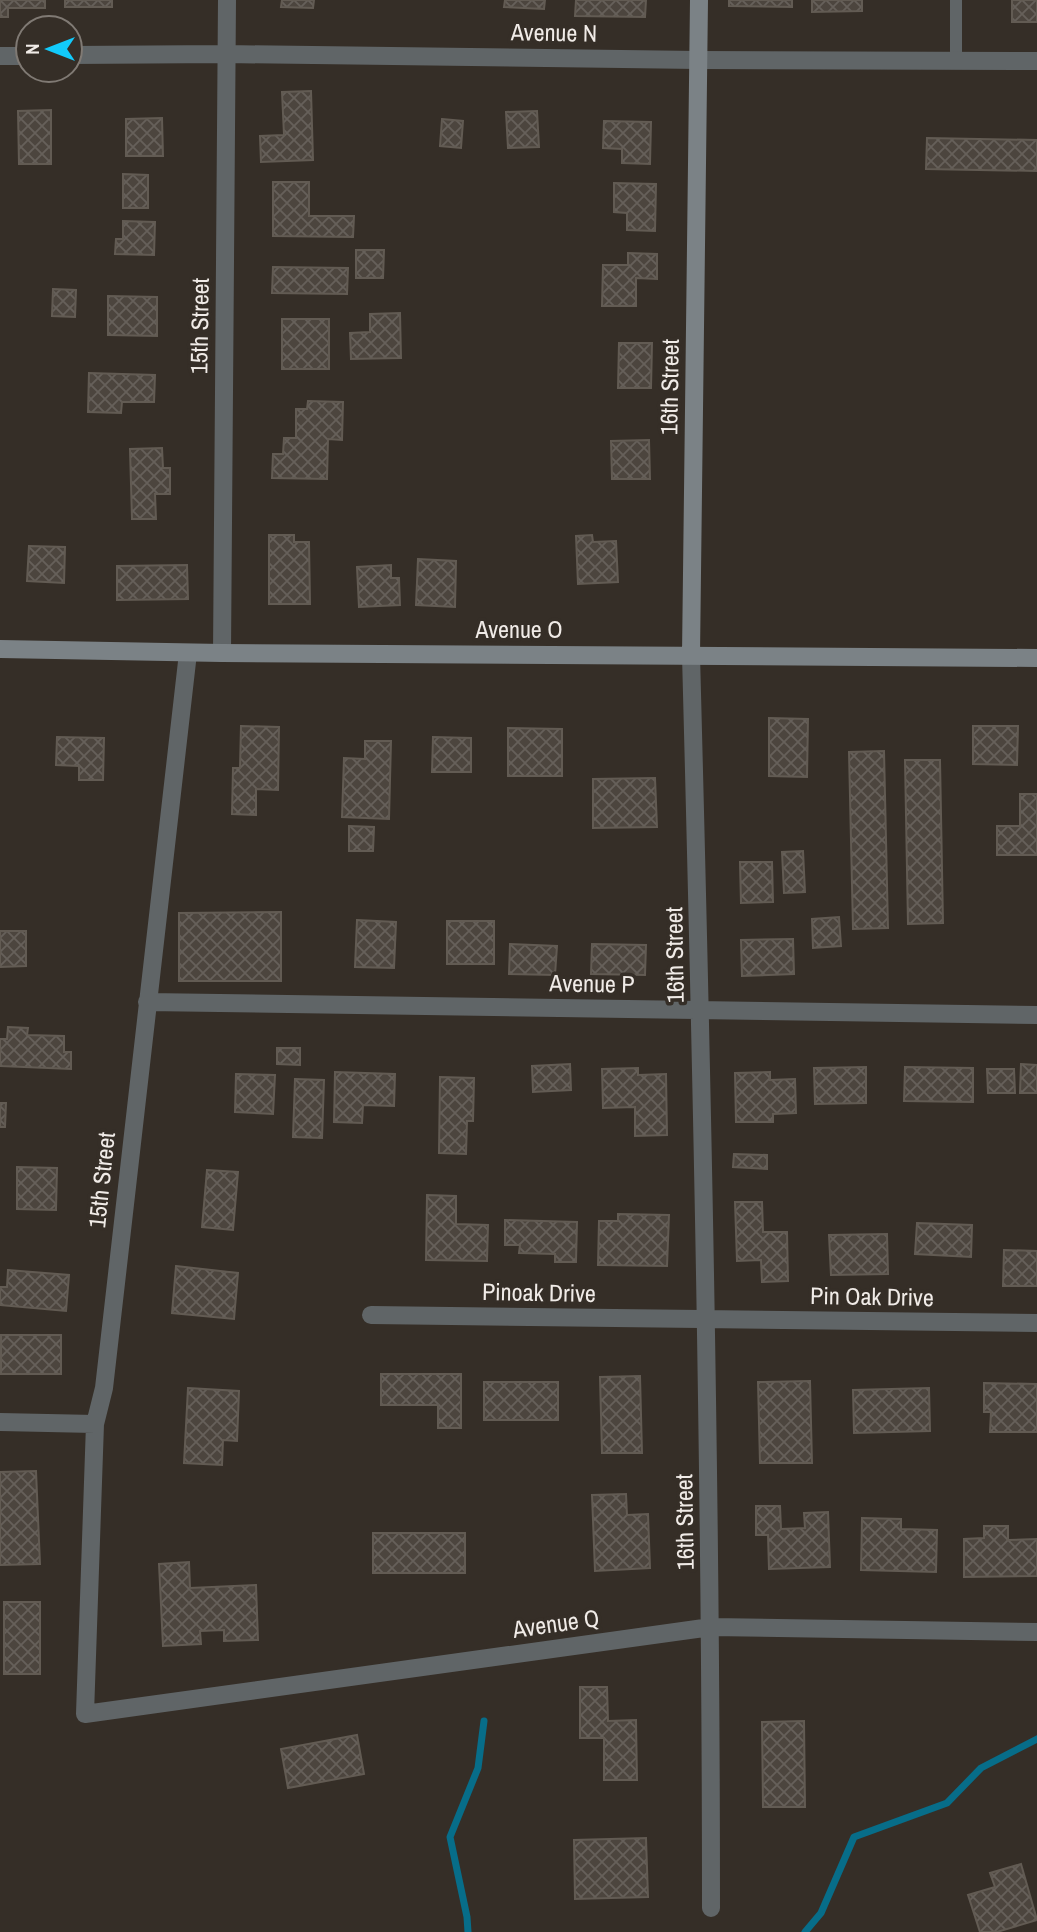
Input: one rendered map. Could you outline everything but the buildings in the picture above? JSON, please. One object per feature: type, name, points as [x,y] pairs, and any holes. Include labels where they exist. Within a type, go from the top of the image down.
[{"type":"street","name":"15th Street","points":[[222,653],[227,0]]},
{"type":"street","name":"16th Street","points":[[699,0],[691,655],[701,1010],[712,1627],[712,1908]]},
{"type":"street","name":"Avenue N","points":[[84,55],[1037,61]]},
{"type":"street","name":"Avenue O","points":[[0,649],[188,653],[1037,658]]},
{"type":"street","name":"15th Street","points":[[85,1714],[95,1424],[104,1388],[188,653]]},
{"type":"street","name":"Avenue P","points":[[147,1002],[1037,1015]]},
{"type":"street","name":"Pinoak Drive","points":[[371,1315],[706,1319]]},
{"type":"street","name":"Pin Oak Drive","points":[[706,1319],[1037,1323]]},
{"type":"street","points":[[0,1422],[95,1424]]},
{"type":"street","name":"Avenue Q","points":[[85,1714],[712,1627],[1037,1632]]},
{"type":"lane","points":[[956,0],[956,61]]},
{"type":"waterway","points":[[468,1932],[450,1837],[478,1768],[484,1721]]},
{"type":"waterway","points":[[805,1932],[821,1913],[854,1837],[947,1803],[981,1768],[1037,1739]]}]
